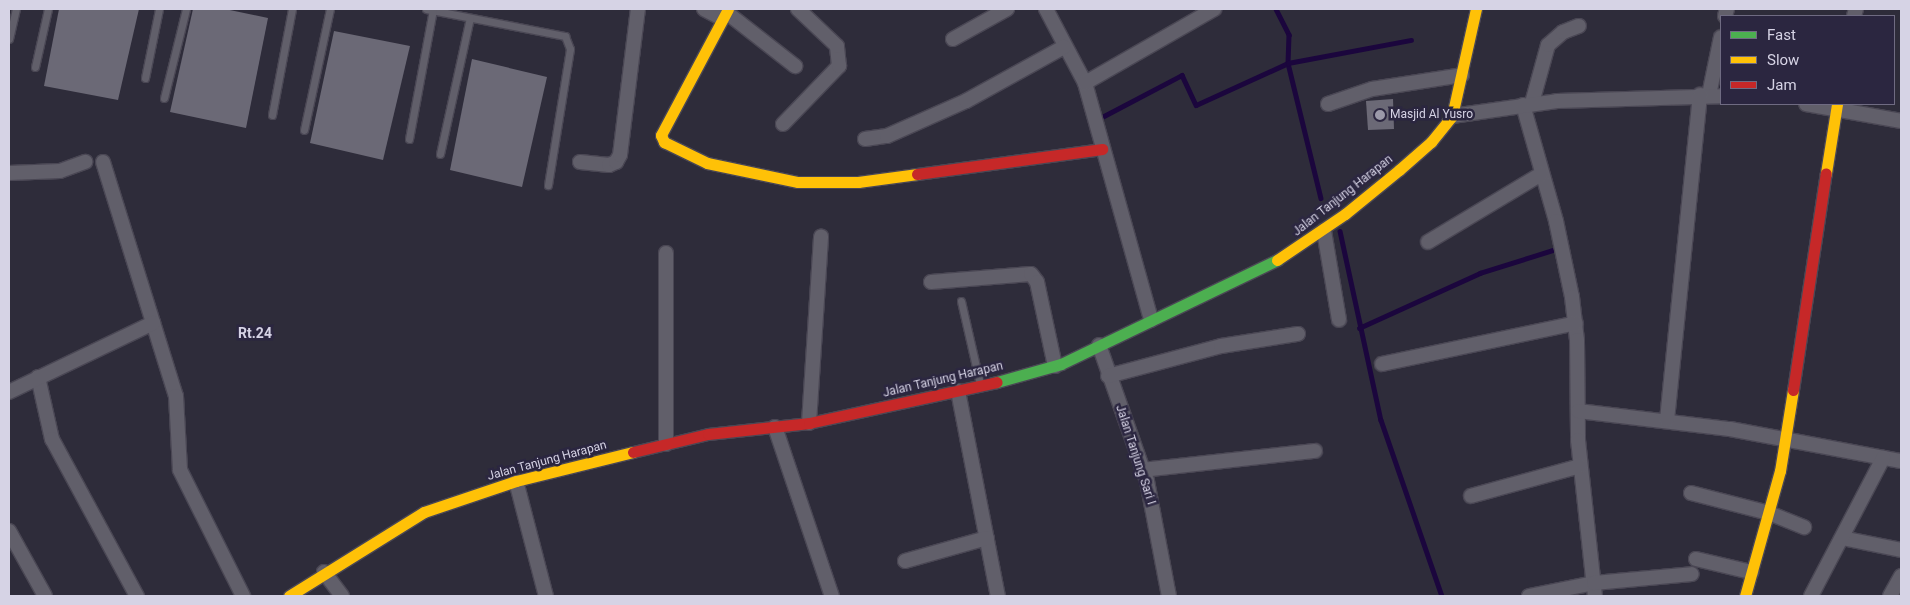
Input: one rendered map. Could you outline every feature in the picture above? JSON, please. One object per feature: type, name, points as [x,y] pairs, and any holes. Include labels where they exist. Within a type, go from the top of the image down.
[{"type":"street","points":[[580,162],[609,164],[616,162],[620,155],[638,9]]},
{"type":"street","points":[[704,9],[725,13],[796,66]]},
{"type":"street","points":[[783,124],[839,66],[837,46],[798,9]]},
{"type":"street","points":[[952,39],[1007,9]]},
{"type":"street","points":[[1046,9],[1064,47],[1085,83],[1151,320]]},
{"type":"street","points":[[1085,83],[1214,9]]},
{"type":"street","points":[[1476,9],[1452,116],[1528,104],[1710,95]]},
{"type":"street","points":[[725,13],[660,137],[707,163],[798,182],[858,182],[1102,149]]},
{"type":"street","points":[[1579,26],[1558,35],[1548,45],[1528,104],[1541,174],[1565,259],[1576,323],[1580,466],[1594,589]]},
{"type":"street","points":[[1667,420],[1710,95],[1720,42]]},
{"type":"street","points":[[865,139],[887,136],[966,101],[1064,47]]},
{"type":"street","points":[[1328,104],[1372,89],[1462,75]]},
{"type":"street","points":[[1745,596],[1769,513],[1786,439],[1836,105],[1901,121]]},
{"type":"street","name":"Jalan Tanjung Harapan","points":[[289,596],[324,572],[424,512],[516,481],[708,434],[809,423],[980,386],[1055,366],[1288,254],[1324,231],[1406,164],[1452,116]]},
{"type":"street","points":[[9,173],[60,171],[85,162]]},
{"type":"street","points":[[104,162],[176,396],[180,470],[243,596]]},
{"type":"street","points":[[1428,242],[1541,174]]},
{"type":"street","points":[[1324,231],[1339,320]]},
{"type":"street","points":[[809,423],[821,236]]},
{"type":"street","points":[[666,253],[666,444]]},
{"type":"street","points":[[931,282],[1031,274],[1037,282],[1055,366]]},
{"type":"street","points":[[9,392],[153,323]]},
{"type":"street","points":[[1382,364],[1576,323]]},
{"type":"street","points":[[1108,376],[1221,346],[1298,334]]},
{"type":"street","name":"Jalan Tanjung Sari I","points":[[1098,345],[1142,470],[1157,523],[1169,596]]},
{"type":"street","points":[[38,377],[52,439],[137,596]]},
{"type":"street","points":[[958,391],[998,596]]},
{"type":"street","points":[[1578,411],[1667,420],[1901,460]]},
{"type":"street","points":[[774,427],[830,596]]},
{"type":"street","points":[[1142,470],[1315,452]]},
{"type":"street","points":[[1811,596],[1883,458]]},
{"type":"street","points":[[1471,496],[1580,466]]},
{"type":"street","points":[[516,481],[546,596]]},
{"type":"street","points":[[1691,493],[1769,513],[1804,527]]},
{"type":"street","points":[[9,531],[45,596]]},
{"type":"street","points":[[905,561],[987,538]]},
{"type":"street","points":[[1842,538],[1901,550]]},
{"type":"street","points":[[1696,559],[1752,572]]},
{"type":"street","points":[[324,572],[342,596]]},
{"type":"street","points":[[1529,596],[1594,589],[1692,574]]},
{"type":"street","points":[[1890,596],[1901,576]]},
{"type":"lane","points":[[9,39],[16,9]]},
{"type":"lane","points":[[36,67],[48,9]]},
{"type":"lane","points":[[145,78],[159,9]]},
{"type":"lane","points":[[164,98],[186,9]]},
{"type":"lane","points":[[272,115],[292,9]]},
{"type":"lane","points":[[304,130],[330,9]]},
{"type":"lane","points":[[409,140],[430,9],[565,36],[570,49],[548,185]]},
{"type":"lane","points":[[440,154],[470,18]]},
{"type":"lane","points":[[961,302],[980,386]]},
{"type":"building","points":[[59,9],[139,9],[118,100],[44,86]]},
{"type":"building","points":[[193,9],[225,9],[268,18],[246,128],[170,112]]},
{"type":"building","points":[[334,31],[410,46],[383,160],[310,143]]},
{"type":"building","points":[[472,59],[547,77],[522,187],[450,170]]},
{"type":"building","name":"Masjid Al Yusro","points":[[1393,99],[1394,129],[1368,130],[1366,101]]},
{"type":"waterway","points":[[1276,9],[1289,35],[1288,63],[1321,198]]},
{"type":"waterway","points":[[1102,117],[1182,75],[1196,105],[1288,63],[1411,40]]},
{"type":"waterway","points":[[1340,231],[1381,420],[1442,596]]},
{"type":"waterway","points":[[1359,328],[1480,273],[1553,250]]},
{"type":"traffic: fast","points":[[997,382],[1061,364],[1277,260]]},
{"type":"traffic: slow","points":[[728,9],[661,135],[664,142],[707,163],[798,182],[858,182],[917,174]]},
{"type":"traffic: slow","points":[[1277,260],[1345,214],[1399,170],[1431,142],[1452,116],[1476,9]]},
{"type":"traffic: slow","points":[[1826,173],[1837,105]]},
{"type":"traffic: slow","points":[[1745,596],[1780,471],[1793,390]]},
{"type":"traffic: slow","points":[[289,596],[424,512],[516,481],[633,452]]},
{"type":"traffic: jam","points":[[917,174],[1102,149]]},
{"type":"traffic: jam","points":[[1793,390],[1826,173]]},
{"type":"traffic: jam","points":[[633,452],[708,434],[809,423],[997,382]]},
{"type":"place","name":"Masjid Al Yusro","points":[[1380,115]]},
{"type":"district","name":"Rt.24","points":[[255,333]]}]
